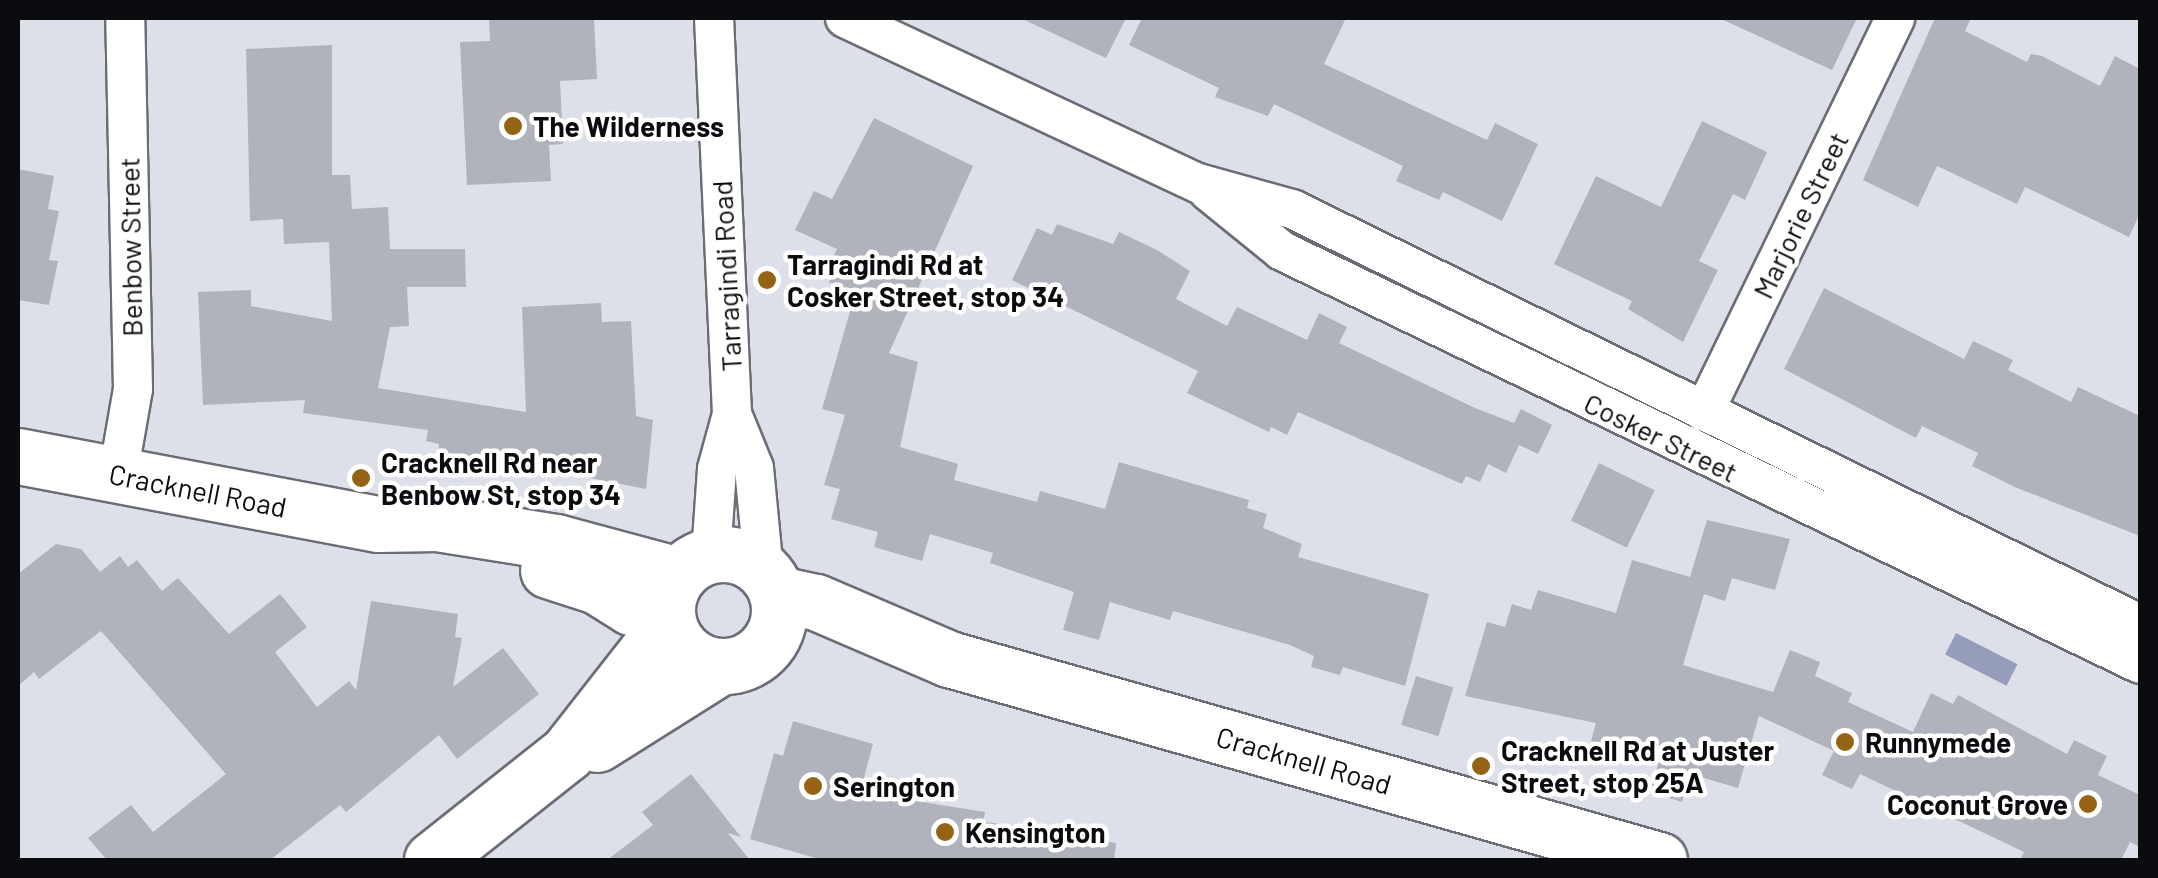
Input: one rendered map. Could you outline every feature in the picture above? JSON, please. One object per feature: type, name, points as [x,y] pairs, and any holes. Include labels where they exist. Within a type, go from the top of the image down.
[{"type":"street","name":"Benbow Street","points":[[118,474],[133,389],[125,18]]},
{"type":"street","name":"Tarragindi Road","points":[[681,592],[732,414],[714,18]]},
{"type":"street","name":"Cosker Street","points":[[845,18],[1198,183],[1292,208],[2140,624]]},
{"type":"street","name":"Marjorie Street","points":[[1704,412],[1895,18]]},
{"type":"street","name":"Cosker Street","points":[[1198,183],[1282,251],[2140,664]]},
{"type":"street","name":"Tarragindi Road","points":[[732,414],[754,468],[771,583]]},
{"type":"street","name":"Cracknell Road","points":[[18,456],[378,524],[432,550],[570,576],[631,607],[681,592]]},
{"type":"street","points":[[432,860],[566,753],[681,592],[748,560],[771,583],[775,632],[743,658],[605,741],[566,753]]},
{"type":"street","name":"Cracknell Road","points":[[771,583],[949,660],[1659,860]]},
{"type":"street","points":[[681,592],[687,654],[743,658]]},
{"type":"street","name":"Cracknell Road","points":[[743,658],[949,660]]},
{"type":"water","points":[[1956,633],[2017,664],[2007,686],[1945,654]]},
{"type":"building","name":"The Wilderness","points":[[489,18],[594,18],[597,79],[560,81],[563,144],[549,145],[551,181],[467,185],[460,42],[490,41]]},
{"type":"building","points":[[1020,18],[1126,18],[1106,58]]},
{"type":"building","points":[[1142,18],[1346,18],[1324,64],[1487,140],[1495,123],[1538,144],[1502,221],[1443,192],[1439,200],[1396,181],[1403,166],[1274,104],[1268,116],[1215,97],[1219,88],[1129,45]]},
{"type":"building","points":[[1719,18],[1857,18],[1832,70]]},
{"type":"building","points":[[1935,18],[1971,18],[1965,31],[2027,62],[2031,54],[2042,56],[2100,86],[2115,56],[2140,69],[2140,213],[2129,237],[2025,187],[2017,204],[1937,166],[1918,207],[1863,180]]},
{"type":"building","points":[[332,45],[332,175],[350,175],[352,209],[388,207],[390,249],[465,249],[466,287],[407,287],[409,326],[390,327],[378,388],[526,412],[522,307],[601,303],[602,322],[631,321],[636,416],[653,420],[646,489],[545,469],[514,466],[512,474],[478,467],[480,459],[438,451],[439,444],[426,441],[428,430],[303,413],[305,400],[203,405],[198,292],[251,290],[251,306],[332,321],[329,242],[284,244],[283,219],[250,221],[246,49]]},
{"type":"building","points":[[874,118],[973,166],[889,353],[918,362],[900,447],[958,464],[954,480],[1037,502],[1040,491],[1105,509],[1119,462],[1249,500],[1247,508],[1267,514],[1263,528],[1302,544],[1298,557],[1429,594],[1405,686],[1343,667],[1340,675],[1311,667],[1314,656],[1290,645],[1173,611],[1170,620],[1110,602],[1099,640],[1063,630],[1074,592],[990,563],[993,553],[930,534],[922,561],[874,547],[878,532],[831,519],[840,489],[824,485],[845,415],[822,409],[855,294],[829,282],[832,275],[826,272],[837,249],[795,230],[814,191],[832,199]]},
{"type":"building","points":[[1702,121],[1767,152],[1745,200],[1733,194],[1699,261],[1718,270],[1683,342],[1628,309],[1632,301],[1554,264],[1596,176],[1661,207]]},
{"type":"building","points":[[18,169],[54,176],[48,209],[59,211],[49,260],[58,261],[49,305],[18,300]]},
{"type":"building","points":[[1057,224],[1113,244],[1119,232],[1157,250],[1190,271],[1176,299],[1227,326],[1237,307],[1307,340],[1319,313],[1347,327],[1339,343],[1475,408],[1514,423],[1521,409],[1552,425],[1538,454],[1519,445],[1506,473],[1488,464],[1480,482],[1466,476],[1462,484],[1298,412],[1287,435],[1271,427],[1269,432],[1187,393],[1198,371],[1012,280],[1037,228],[1052,235]]},
{"type":"building","points":[[1824,288],[1964,359],[1973,341],[2013,360],[2008,370],[2071,402],[2078,387],[2140,416],[2140,536],[2017,488],[1972,466],[1978,453],[1922,426],[1916,438],[1784,369]]},
{"type":"building","points":[[1599,463],[1655,490],[1627,548],[1571,521]]},
{"type":"building","points":[[1707,520],[1790,539],[1775,590],[1732,578],[1725,601],[1704,594],[1683,665],[1773,692],[1790,650],[1820,662],[1815,676],[1852,693],[1848,702],[1913,732],[1931,693],[1953,704],[1958,695],[2067,754],[2074,740],[2107,756],[2098,775],[2140,795],[2140,847],[2130,842],[2121,860],[2020,860],[2024,852],[1860,774],[1852,789],[1822,775],[1834,751],[1759,716],[1738,788],[1690,774],[1682,802],[1650,792],[1659,761],[1591,741],[1596,723],[1465,696],[1487,622],[1505,627],[1512,604],[1531,610],[1538,590],[1616,613],[1632,560],[1690,577]]},
{"type":"building","points":[[56,544],[81,549],[100,572],[120,556],[128,567],[137,560],[162,591],[178,578],[229,634],[280,594],[307,627],[275,652],[317,707],[349,681],[356,690],[371,601],[458,614],[455,637],[462,638],[453,687],[503,648],[539,694],[457,759],[439,735],[346,812],[340,805],[270,860],[107,860],[88,838],[131,805],[153,832],[226,774],[101,631],[39,679],[34,672],[18,686],[18,574]]},
{"type":"building","points":[[1416,676],[1453,687],[1438,736],[1401,725]]},
{"type":"building","points":[[793,721],[873,744],[860,792],[985,812],[983,822],[1093,833],[1092,839],[1116,843],[1114,860],[822,860],[750,839],[774,753],[783,756]]},
{"type":"building","points":[[691,774],[741,837],[728,833],[750,860],[607,860],[653,825],[642,812]]},
{"type":"place","name":"The Wilderness","points":[[513,126]]},
{"type":"place","name":"Tarragindi Rd at Cosker Street, stop 34","points":[[767,280]]},
{"type":"place","name":"Cracknell Rd near Benbow St, stop 34","points":[[361,478]]},
{"type":"place","name":"Runnymede","points":[[1845,742]]},
{"type":"place","name":"Cracknell Rd at Juster Street, stop 25A","points":[[1481,766]]},
{"type":"place","name":"Serington","points":[[813,786]]},
{"type":"place","name":"Coconut Grove","points":[[2088,804]]},
{"type":"place","name":"Kensington","points":[[945,832]]}]
